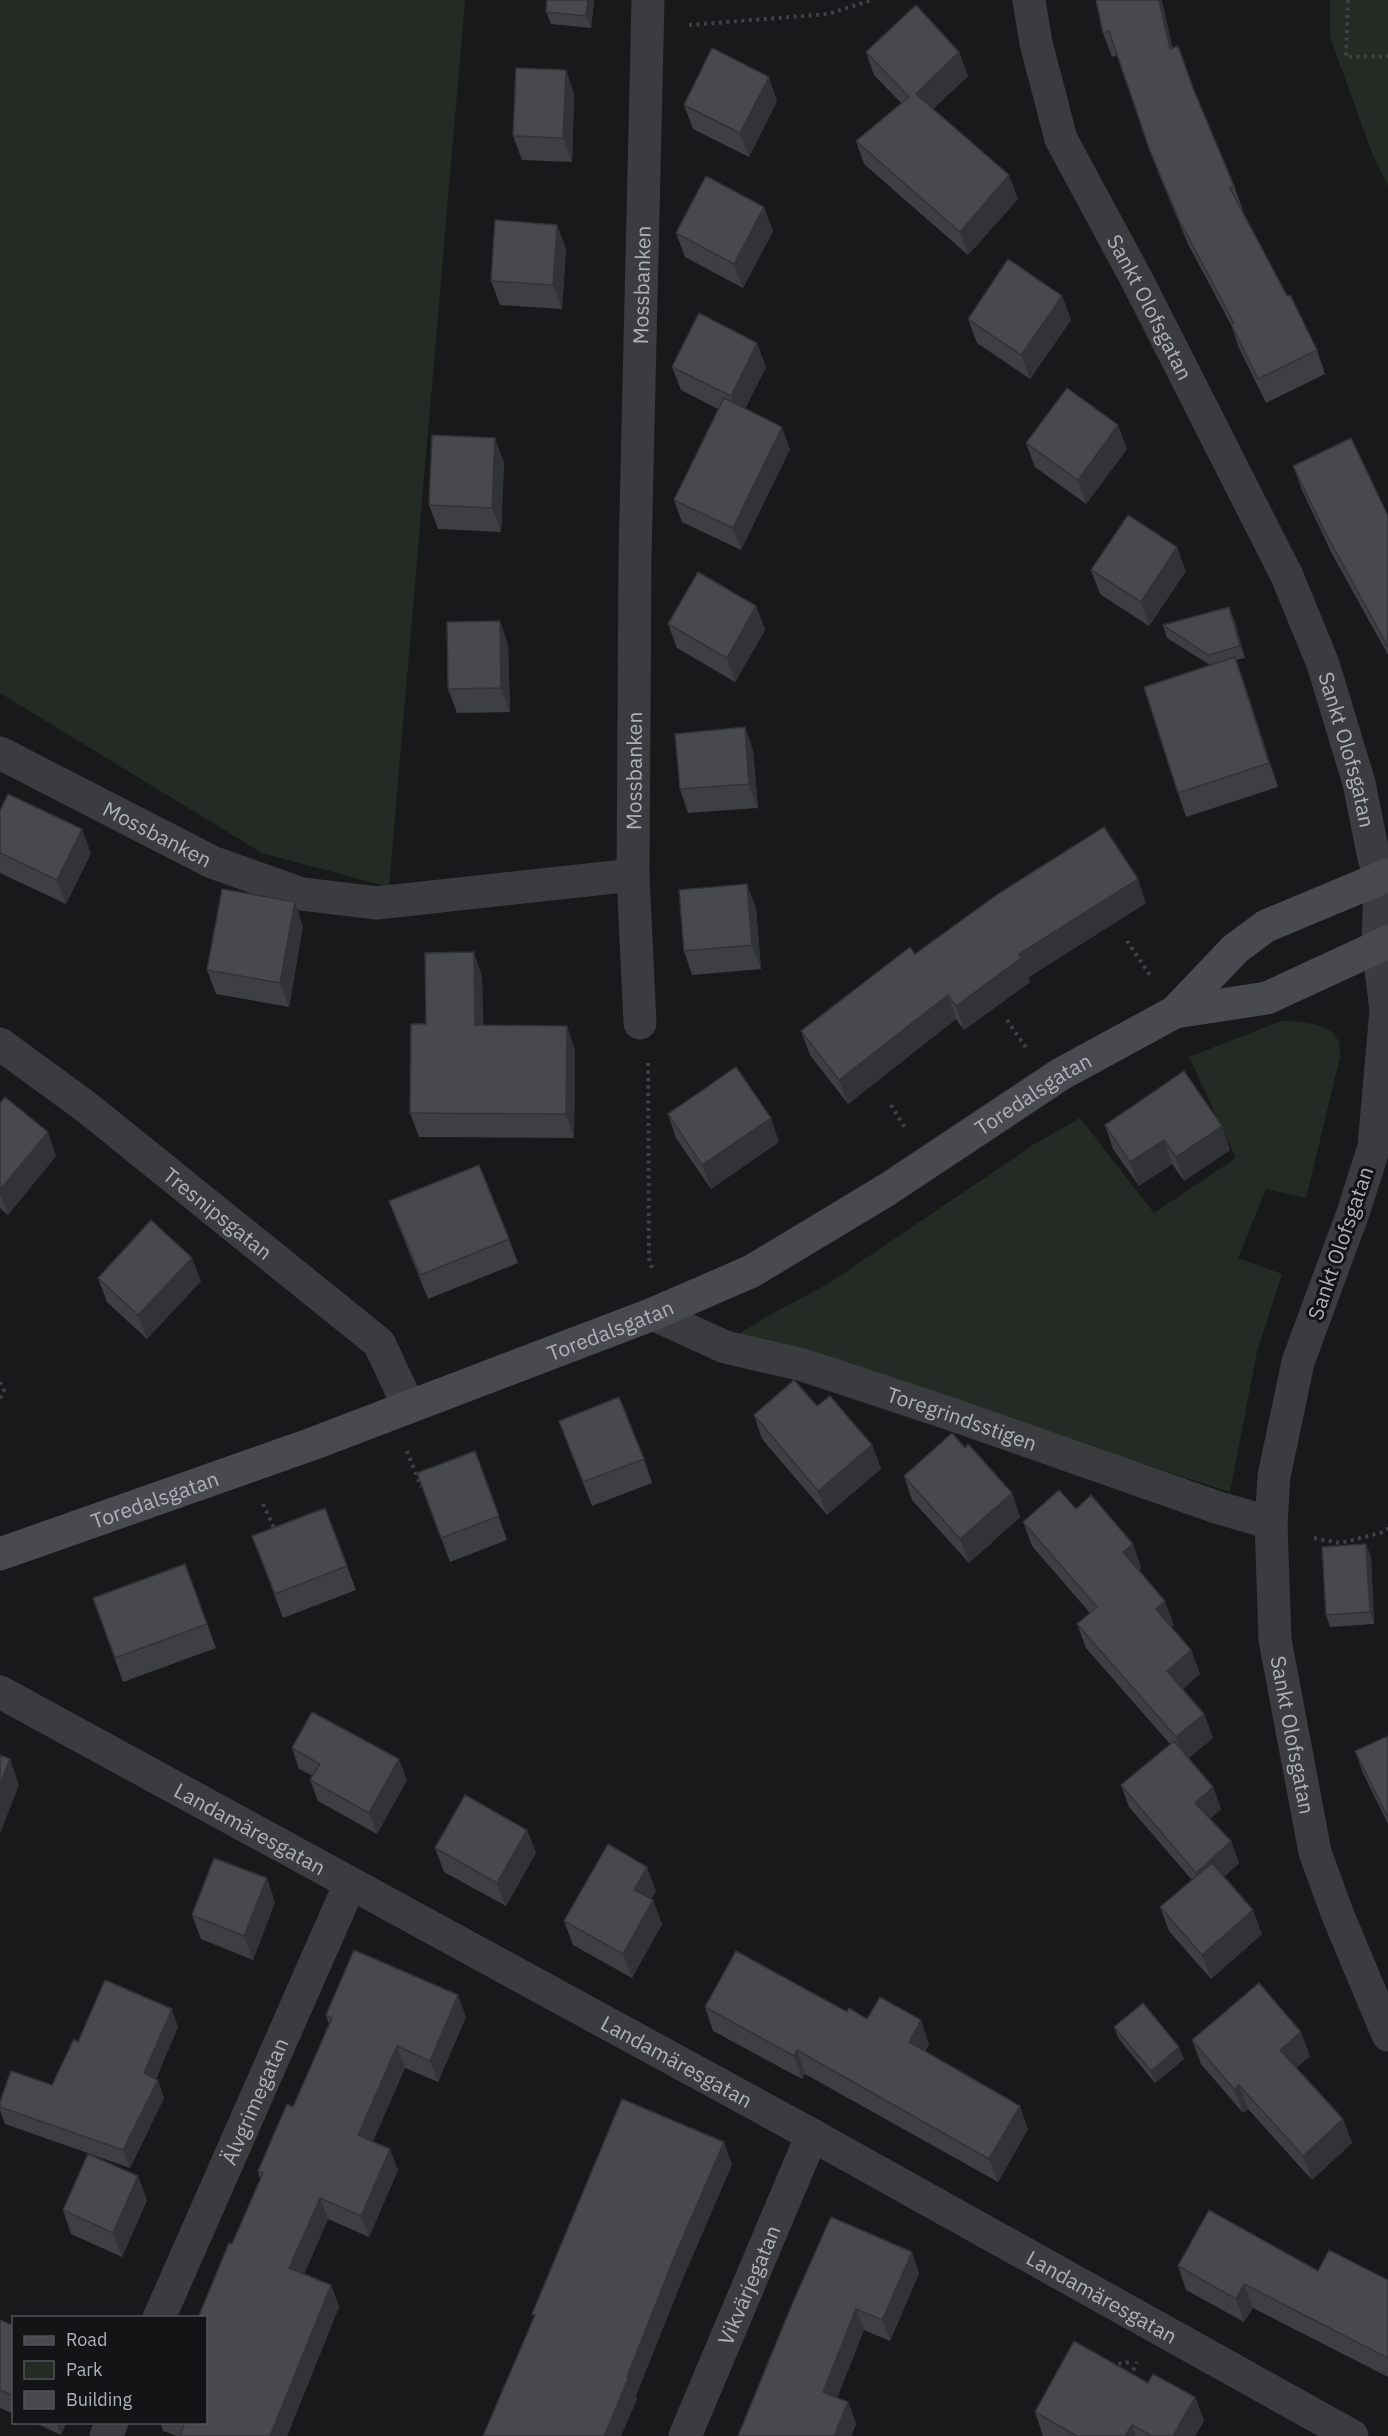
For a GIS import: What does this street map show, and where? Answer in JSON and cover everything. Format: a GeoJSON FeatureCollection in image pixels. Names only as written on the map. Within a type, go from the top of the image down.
{"type":"FeatureCollection","features":[{"type":"Feature","properties":{"kind":"street","name":"Sankt Olofsgatan"},"geometry":{"type":"LineString","coordinates":[[1029,0],[1036,43],[1061,139],[1138,282],[1287,576],[1323,664],[1359,783],[1374,858],[1384,877],[1383,944],[1386,1010],[1374,1147],[1353,1213],[1298,1362],[1274,1476],[1270,1523],[1275,1640],[1315,1852],[1337,1913],[1388,2035]]}},
{"type":"Feature","properties":{"kind":"street","name":"Mossbanken"},"geometry":{"type":"LineString","coordinates":[[0,753],[212,862],[302,894],[377,903],[633,875],[635,556],[647,14]]}},
{"type":"Feature","properties":{"kind":"street"},"geometry":{"type":"LineString","coordinates":[[633,875],[640,1023]]}},
{"type":"Feature","properties":{"kind":"street","name":"Toredalsgatan"},"geometry":{"type":"LineString","coordinates":[[0,1554],[312,1444],[653,1314],[752,1271],[888,1189],[1061,1074],[1175,1012],[1235,949],[1266,926],[1384,877]]}},
{"type":"Feature","properties":{"kind":"street","name":"Toredalsgatan"},"geometry":{"type":"LineString","coordinates":[[1175,1012],[1267,998],[1383,944]]}},
{"type":"Feature","properties":{"kind":"street","name":"Tresnipsgatan"},"geometry":{"type":"LineString","coordinates":[[0,1044],[85,1106],[379,1343],[409,1407]]}},
{"type":"Feature","properties":{"kind":"street","name":"Toregrindsstigen"},"geometry":{"type":"LineString","coordinates":[[653,1314],[725,1347],[803,1365],[1216,1507],[1270,1523]]}},
{"type":"Feature","properties":{"kind":"street","name":"Landamäresgatan"},"geometry":{"type":"LineString","coordinates":[[0,1692],[812,2135],[1352,2436]]}},
{"type":"Feature","properties":{"kind":"street","name":"Älvgrimegatan"},"geometry":{"type":"LineString","coordinates":[[160,2316],[350,1884]]}},
{"type":"Feature","properties":{"kind":"street","name":"Vikvärjegatan"},"geometry":{"type":"LineString","coordinates":[[685,2436],[812,2135]]}},
{"type":"Feature","properties":{"kind":"path"},"geometry":{"type":"LineString","coordinates":[[647,14],[828,14],[872,0]]}},
{"type":"Feature","properties":{"kind":"path"},"geometry":{"type":"LineString","coordinates":[[1348,0],[1346,57],[1388,56]]}},
{"type":"Feature","properties":{"kind":"path"},"geometry":{"type":"LineString","coordinates":[[649,1079],[649,1258]]}},
{"type":"Feature","properties":{"kind":"path"},"geometry":{"type":"LineString","coordinates":[[0,1382],[4,1391],[0,1398]]}},
{"type":"Feature","properties":{"kind":"path"},"geometry":{"type":"LineString","coordinates":[[1316,1539],[1340,1543],[1384,1532],[1388,1528]]}},
{"type":"Feature","properties":{"kind":"path"},"geometry":{"type":"LineString","coordinates":[[1126,2386],[1139,2356]]}},
{"type":"Feature","properties":{"kind":"path"},"geometry":{"type":"LineString","coordinates":[[1131,2375],[1141,2381]]}},
{"type":"Feature","properties":{"kind":"green space"},"geometry":{"type":"Polygon","coordinates":[[[0,0],[465,0],[389,887],[262,853],[0,693],[0,0]]]}},
{"type":"Feature","properties":{"kind":"green space"},"geometry":{"type":"Polygon","coordinates":[[[1330,0],[1388,0],[1388,186],[1372,153],[1330,37],[1330,0]]]}},
{"type":"Feature","properties":{"kind":"green space"},"geometry":{"type":"Polygon","coordinates":[[[1281,1021],[1313,1024],[1328,1030],[1339,1042],[1340,1057],[1306,1198],[1266,1189],[1238,1258],[1282,1274],[1257,1352],[1230,1492],[739,1334],[828,1284],[1036,1143],[1080,1118],[1154,1213],[1236,1158],[1189,1057],[1281,1021]]]}},
{"type":"Feature","properties":{"kind":"building"},"geometry":{"type":"Polygon","coordinates":[[[547,0],[588,0],[586,16],[546,12],[547,0]]]}},
{"type":"Feature","properties":{"kind":"building"},"geometry":{"type":"Polygon","coordinates":[[[1096,0],[1159,0],[1170,49],[1178,46],[1234,186],[1230,188],[1287,296],[1290,295],[1317,350],[1258,379],[1231,324],[1234,323],[1179,220],[1150,151],[1109,31],[1103,33],[1096,0]]]}},
{"type":"Feature","properties":{"kind":"building"},"geometry":{"type":"Polygon","coordinates":[[[916,5],[959,52],[916,94],[1009,175],[960,232],[856,141],[909,97],[866,52],[916,5]]]}},
{"type":"Feature","properties":{"kind":"building"},"geometry":{"type":"Polygon","coordinates":[[[712,48],[769,77],[740,133],[684,105],[712,48]]]}},
{"type":"Feature","properties":{"kind":"building"},"geometry":{"type":"Polygon","coordinates":[[[516,68],[566,70],[563,138],[513,136],[516,68]]]}},
{"type":"Feature","properties":{"kind":"building"},"geometry":{"type":"Polygon","coordinates":[[[706,176],[764,207],[734,264],[676,233],[706,176]]]}},
{"type":"Feature","properties":{"kind":"building"},"geometry":{"type":"Polygon","coordinates":[[[495,220],[557,225],[553,285],[491,281],[495,220]]]}},
{"type":"Feature","properties":{"kind":"building"},"geometry":{"type":"Polygon","coordinates":[[[1008,259],[1062,296],[1021,355],[968,319],[1008,259]]]}},
{"type":"Feature","properties":{"kind":"building"},"geometry":{"type":"Polygon","coordinates":[[[699,313],[757,343],[731,396],[672,367],[699,313]]]}},
{"type":"Feature","properties":{"kind":"building"},"geometry":{"type":"Polygon","coordinates":[[[1067,388],[1118,425],[1078,480],[1026,443],[1067,388]]]}},
{"type":"Feature","properties":{"kind":"building"},"geometry":{"type":"Polygon","coordinates":[[[724,398],[782,427],[733,528],[674,500],[724,398]]]}},
{"type":"Feature","properties":{"kind":"building"},"geometry":{"type":"Polygon","coordinates":[[[432,435],[495,438],[492,508],[429,505],[432,435]]]}},
{"type":"Feature","properties":{"kind":"building"},"geometry":{"type":"Polygon","coordinates":[[[1351,438],[1388,516],[1388,647],[1323,528],[1293,466],[1351,438]]]}},
{"type":"Feature","properties":{"kind":"building"},"geometry":{"type":"Polygon","coordinates":[[[1128,515],[1177,547],[1141,602],[1091,570],[1128,515]]]}},
{"type":"Feature","properties":{"kind":"building"},"geometry":{"type":"Polygon","coordinates":[[[698,572],[756,606],[727,658],[668,624],[698,572]]]}},
{"type":"Feature","properties":{"kind":"building"},"geometry":{"type":"Polygon","coordinates":[[[1229,607],[1240,646],[1208,655],[1163,625],[1229,607]]]}},
{"type":"Feature","properties":{"kind":"building"},"geometry":{"type":"Polygon","coordinates":[[[500,621],[501,688],[448,689],[447,622],[500,621]]]}},
{"type":"Feature","properties":{"kind":"building"},"geometry":{"type":"Polygon","coordinates":[[[1235,657],[1269,763],[1178,793],[1144,687],[1235,657]]]}},
{"type":"Feature","properties":{"kind":"building"},"geometry":{"type":"Polygon","coordinates":[[[745,727],[749,784],[680,789],[675,734],[745,727]]]}},
{"type":"Feature","properties":{"kind":"building"},"geometry":{"type":"Polygon","coordinates":[[[8,794],[82,829],[57,880],[0,853],[0,811],[8,794]]]}},
{"type":"Feature","properties":{"kind":"building"},"geometry":{"type":"Polygon","coordinates":[[[1104,827],[1138,879],[1019,954],[1021,958],[956,1006],[948,995],[839,1080],[801,1031],[910,947],[915,954],[998,894],[1104,827]]]}},
{"type":"Feature","properties":{"kind":"building"},"geometry":{"type":"Polygon","coordinates":[[[747,884],[752,945],[684,951],[679,890],[747,884]]]}},
{"type":"Feature","properties":{"kind":"building"},"geometry":{"type":"Polygon","coordinates":[[[222,889],[295,902],[280,983],[207,970],[222,889]]]}},
{"type":"Feature","properties":{"kind":"building"},"geometry":{"type":"Polygon","coordinates":[[[474,952],[475,1025],[567,1026],[566,1114],[410,1113],[411,1024],[426,1024],[425,953],[474,952]]]}},
{"type":"Feature","properties":{"kind":"building"},"geometry":{"type":"Polygon","coordinates":[[[736,1067],[771,1118],[702,1165],[668,1114],[736,1067]]]}},
{"type":"Feature","properties":{"kind":"building"},"geometry":{"type":"Polygon","coordinates":[[[1184,1071],[1222,1126],[1176,1157],[1164,1140],[1130,1162],[1105,1125],[1184,1071]]]}},
{"type":"Feature","properties":{"kind":"building"},"geometry":{"type":"Polygon","coordinates":[[[5,1097],[48,1132],[0,1190],[0,1103],[5,1097]]]}},
{"type":"Feature","properties":{"kind":"building"},"geometry":{"type":"Polygon","coordinates":[[[479,1165],[509,1239],[420,1275],[389,1201],[479,1165]]]}},
{"type":"Feature","properties":{"kind":"building"},"geometry":{"type":"Polygon","coordinates":[[[151,1220],[192,1258],[138,1315],[98,1278],[151,1220]]]}},
{"type":"Feature","properties":{"kind":"building"},"geometry":{"type":"Polygon","coordinates":[[[794,1380],[817,1406],[830,1396],[872,1445],[818,1491],[754,1415],[794,1380]]]}},
{"type":"Feature","properties":{"kind":"building"},"geometry":{"type":"Polygon","coordinates":[[[619,1397],[644,1459],[583,1482],[559,1421],[619,1397]]]}},
{"type":"Feature","properties":{"kind":"building"},"geometry":{"type":"Polygon","coordinates":[[[952,1433],[965,1448],[968,1444],[1012,1493],[960,1539],[904,1476],[952,1433]]]}},
{"type":"Feature","properties":{"kind":"building"},"geometry":{"type":"Polygon","coordinates":[[[475,1451],[499,1516],[441,1538],[417,1473],[475,1451]]]}},
{"type":"Feature","properties":{"kind":"building"},"geometry":{"type":"Polygon","coordinates":[[[1059,1490],[1076,1509],[1091,1495],[1133,1544],[1123,1552],[1165,1601],[1156,1609],[1191,1650],[1167,1671],[1204,1714],[1176,1737],[1077,1624],[1097,1607],[1023,1522],[1059,1490]]]}},
{"type":"Feature","properties":{"kind":"building"},"geometry":{"type":"Polygon","coordinates":[[[325,1508],[347,1566],[275,1594],[252,1536],[325,1508]]]}},
{"type":"Feature","properties":{"kind":"building"},"geometry":{"type":"Polygon","coordinates":[[[1366,1544],[1370,1612],[1326,1615],[1322,1547],[1366,1544]]]}},
{"type":"Feature","properties":{"kind":"building"},"geometry":{"type":"Polygon","coordinates":[[[185,1564],[207,1624],[115,1658],[93,1598],[185,1564]]]}},
{"type":"Feature","properties":{"kind":"building"},"geometry":{"type":"Polygon","coordinates":[[[312,1712],[399,1759],[369,1813],[310,1780],[320,1764],[292,1748],[312,1712]]]}},
{"type":"Feature","properties":{"kind":"building"},"geometry":{"type":"Polygon","coordinates":[[[1388,1736],[1388,1818],[1355,1751],[1388,1736]]]}},
{"type":"Feature","properties":{"kind":"building"},"geometry":{"type":"Polygon","coordinates":[[[1174,1741],[1213,1787],[1195,1803],[1231,1841],[1196,1873],[1121,1785],[1174,1741]]]}},
{"type":"Feature","properties":{"kind":"building"},"geometry":{"type":"Polygon","coordinates":[[[0,1755],[10,1759],[0,1784],[0,1755]]]}},
{"type":"Feature","properties":{"kind":"building"},"geometry":{"type":"Polygon","coordinates":[[[465,1795],[527,1830],[497,1883],[435,1848],[465,1795]]]}},
{"type":"Feature","properties":{"kind":"building"},"geometry":{"type":"Polygon","coordinates":[[[608,1844],[647,1867],[634,1890],[653,1900],[623,1954],[564,1921],[608,1844]]]}},
{"type":"Feature","properties":{"kind":"building"},"geometry":{"type":"Polygon","coordinates":[[[214,1858],[267,1878],[244,1936],[192,1915],[214,1858]]]}},
{"type":"Feature","properties":{"kind":"building"},"geometry":{"type":"Polygon","coordinates":[[[1212,1863],[1253,1910],[1202,1955],[1160,1907],[1212,1863]]]}},
{"type":"Feature","properties":{"kind":"building"},"geometry":{"type":"Polygon","coordinates":[[[354,1950],[458,1995],[430,2061],[397,2046],[358,2135],[390,2149],[361,2216],[320,2198],[289,2268],[331,2285],[270,2436],[180,2436],[184,2424],[207,2424],[207,2316],[199,2316],[229,2243],[232,2244],[263,2173],[258,2171],[287,2104],[293,2107],[332,2018],[326,2015],[354,1950]]]}},
{"type":"Feature","properties":{"kind":"building"},"geometry":{"type":"Polygon","coordinates":[[[736,1951],[847,2012],[849,2008],[867,2019],[880,1997],[921,2020],[909,2042],[1020,2106],[989,2159],[797,2050],[794,2056],[705,2007],[736,1951]]]}},
{"type":"Feature","properties":{"kind":"building"},"geometry":{"type":"Polygon","coordinates":[[[105,1980],[172,2009],[144,2073],[158,2080],[123,2150],[0,2107],[11,2071],[52,2085],[74,2039],[78,2042],[105,1980]]]}},
{"type":"Feature","properties":{"kind":"building"},"geometry":{"type":"Polygon","coordinates":[[[1259,1983],[1301,2032],[1280,2050],[1343,2119],[1303,2156],[1239,2085],[1234,2089],[1192,2040],[1259,1983]]]}},
{"type":"Feature","properties":{"kind":"building"},"geometry":{"type":"Polygon","coordinates":[[[1143,2003],[1179,2047],[1151,2071],[1114,2027],[1143,2003]]]}},
{"type":"Feature","properties":{"kind":"building"},"geometry":{"type":"Polygon","coordinates":[[[622,2099],[724,2142],[674,2258],[627,2377],[629,2377],[604,2436],[483,2436],[535,2315],[532,2314],[622,2099]]]}},
{"type":"Feature","properties":{"kind":"building"},"geometry":{"type":"Polygon","coordinates":[[[88,2154],[138,2176],[113,2233],[63,2210],[88,2154]]]}},
{"type":"Feature","properties":{"kind":"building"},"geometry":{"type":"Polygon","coordinates":[[[1209,2210],[1318,2271],[1329,2250],[1388,2280],[1388,2358],[1244,2284],[1236,2299],[1178,2266],[1209,2210]]]}},
{"type":"Feature","properties":{"kind":"building"},"geometry":{"type":"Polygon","coordinates":[[[831,2217],[912,2252],[882,2320],[856,2309],[823,2392],[848,2402],[834,2436],[738,2436],[793,2302],[831,2217]]]}},
{"type":"Feature","properties":{"kind":"building"},"geometry":{"type":"Polygon","coordinates":[[[0,2320],[12,2325],[12,2395],[0,2390],[0,2320]]]}},
{"type":"Feature","properties":{"kind":"building"},"geometry":{"type":"Polygon","coordinates":[[[1074,2341],[1148,2383],[1153,2374],[1195,2397],[1173,2436],[1152,2436],[1132,2425],[1125,2436],[1077,2436],[1035,2412],[1074,2341]]]}}]}
